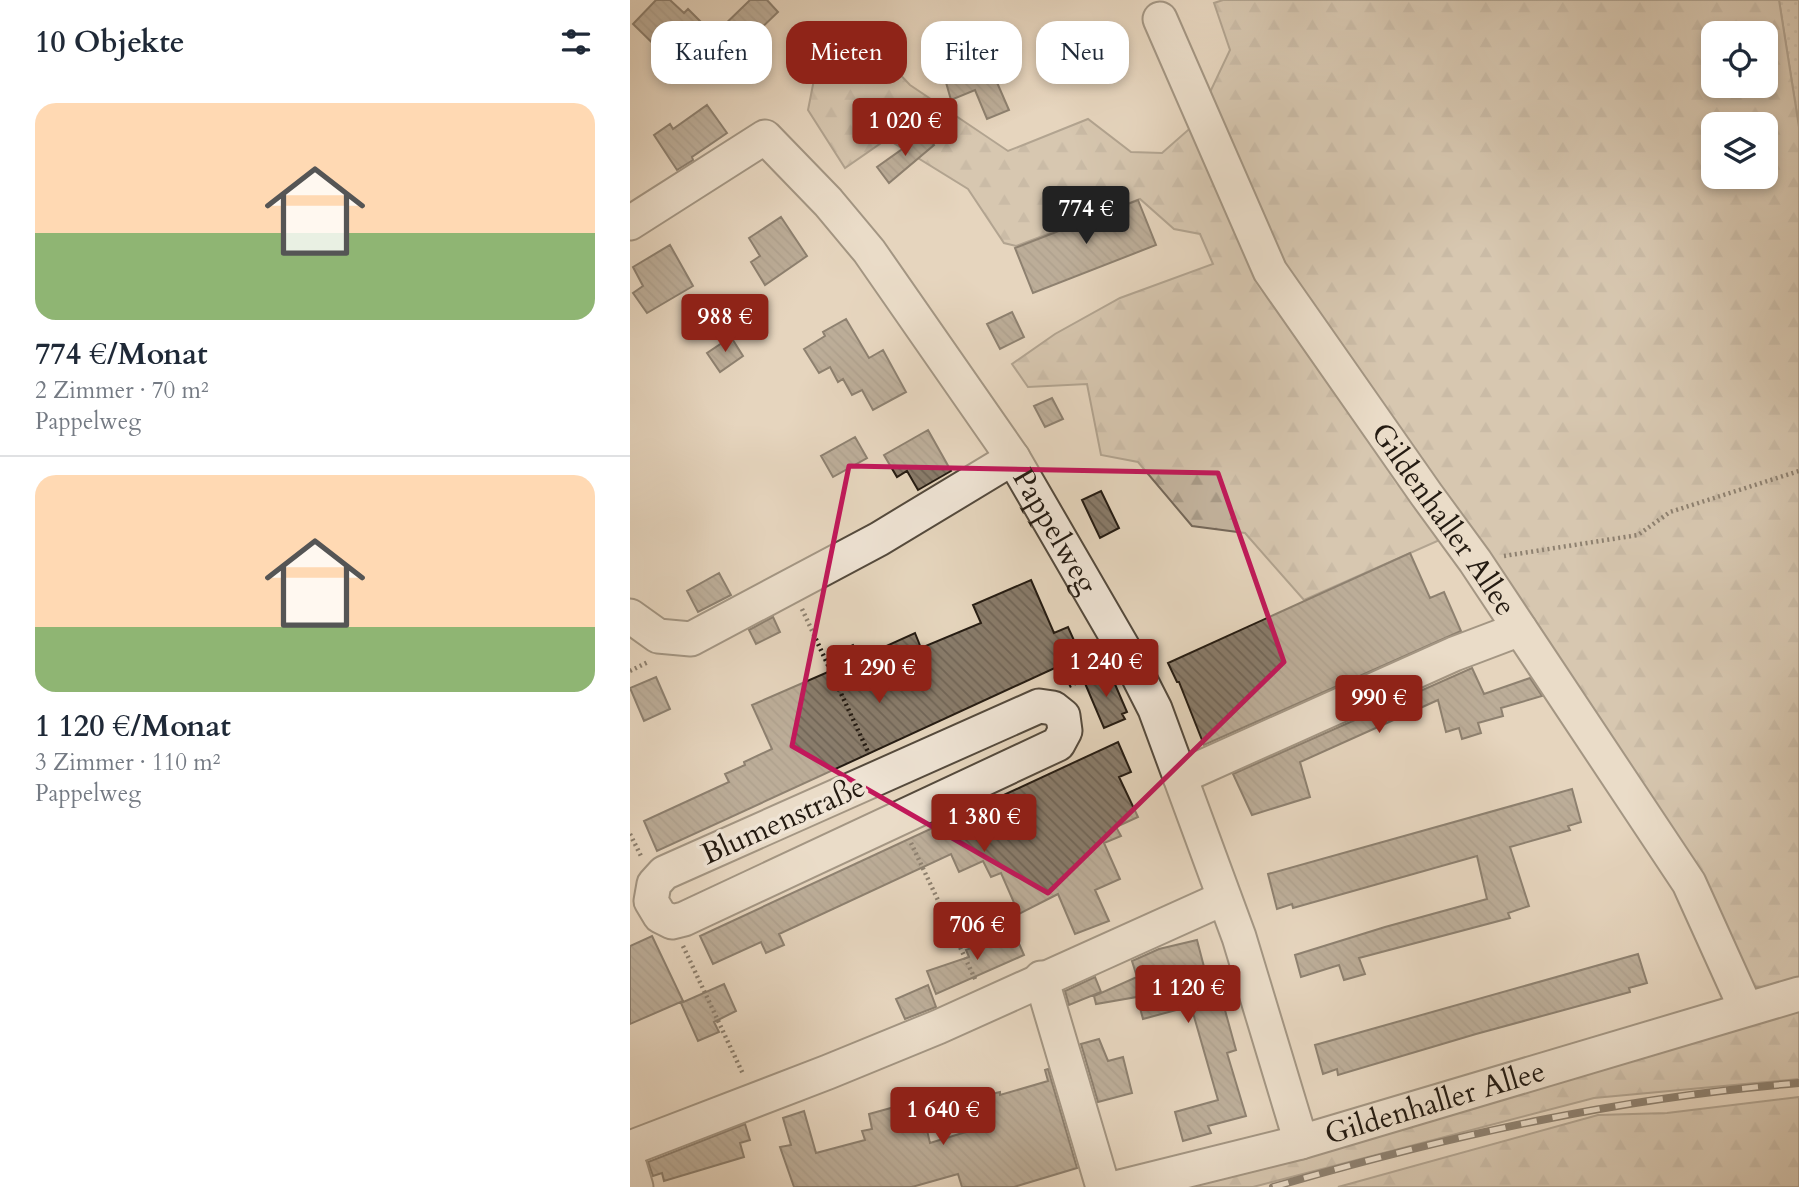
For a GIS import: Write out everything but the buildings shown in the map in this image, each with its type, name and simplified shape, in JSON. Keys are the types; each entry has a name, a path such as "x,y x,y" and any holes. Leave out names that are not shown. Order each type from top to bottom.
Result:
{"street":[{"name":"Gildenhaller Allee","path":"1160,19 1270,271 1475,561 1689,883 1746,1009"},
{"name":"Pappelweg","path":"630,223 765,137 828,202 869,251 1013,458 1129,658 1155,709 1243,950 1301,1142"},
{"path":"630,617 658,636 691,639 879,539 1013,458"},
{"path":"1180,777 1454,654 1520,629"},
{"name":"Blumenstraße","path":"1040,706 1053,708 1063,716 1065,731 1058,744 684,919 651,911 654,884 664,873 1040,706"},
{"path":"630,1148 828,1073 1224,898"},
{"path":"1041,978 1103,1187"},
{"name":"Gildenhaller Allee","path":"1120,1187 1301,1142 1794,996"},
{"path":"630,1167 636,1187"}],"path":[{"path":"1475,561 1638,535 1670,512 1799,471"},
{"path":"791,586 880,776"},
{"path":"1040,706 1054,694 1129,658"},
{"path":"900,818 987,1004"},
{"path":"651,911 755,1100"}],"highlighted area":[{"path":"849,466 1218,473 1284,662 1048,893 792,746"}],"green space":[{"path":"1223,0 1779,0 1799,127 1799,1079 1594,1098 1253,1187 1150,1187 1784,988 1747,986 1444,538 1304,600 1245,533 1192,526 1138,462 1101,455 1087,384 1028,387 1012,364 1055,334 1120,298 1213,264 1200,234 1174,229 1140,199 1016,246 1004,243 968,189 887,139 845,168 808,110 813,84 907,84 907,82 1008,151 1088,119 1131,152 1162,153 1195,124 1230,50 1214,3"},
{"path":"1779,0 1799,0 1799,127"},
{"path":"1799,1097 1799,1187 1338,1187 1598,1115 1667,1113"}],"railway":[{"path":"1273,1187 1403,1151 1533,1122 1665,1098 1799,1083"}]}
